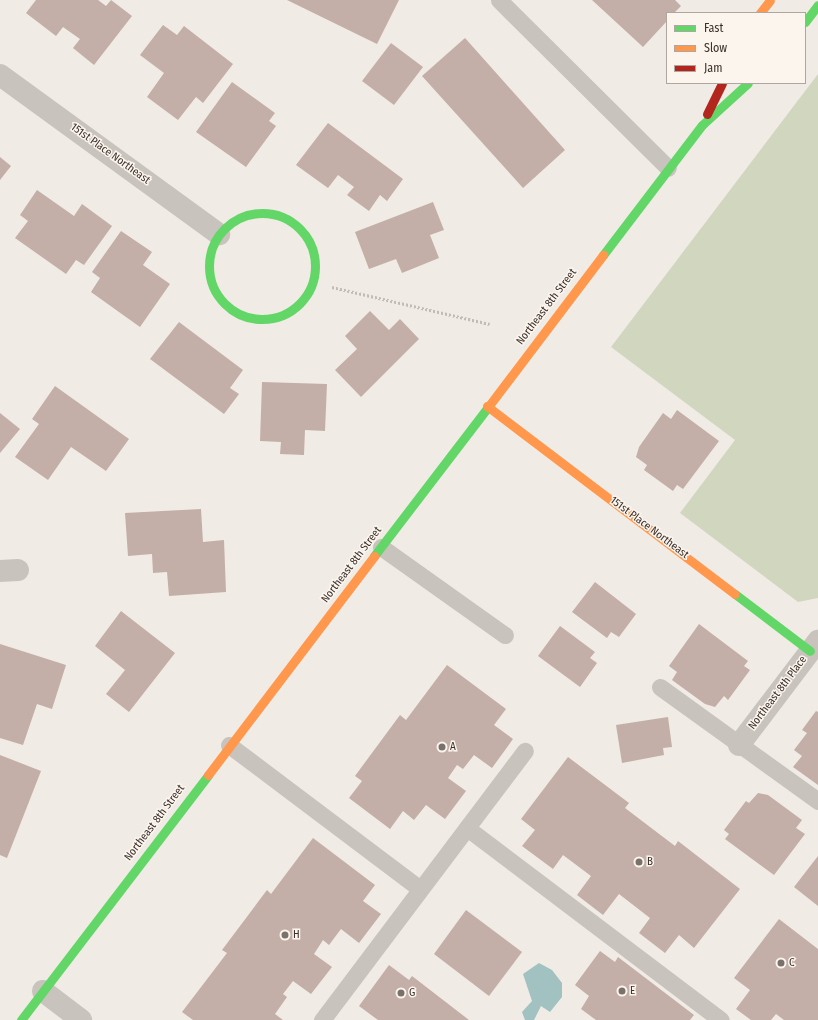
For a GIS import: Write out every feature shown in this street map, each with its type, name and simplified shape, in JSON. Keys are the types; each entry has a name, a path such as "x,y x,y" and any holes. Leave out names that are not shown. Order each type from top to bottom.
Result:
{"main road":[{"path":"761,12 770,0"},
{"path":"806,21 818,5"},
{"name":"Northeast 8th Street","path":"702,125 722,84"},
{"name":"Northeast 8th Street","path":"21,1020 668,168 702,125 747,84"},
{"path":"265,213 282,216 296,225 308,238 314,254 315,271 310,288 301,302 287,313 270,319 252,319 235,312 221,301 212,286 208,268 211,250 219,234 232,222 248,215 265,213"},
{"name":"151st Place Northeast","path":"487,406 814,646"}],"street":[{"name":"151st Place Northeast","path":"0,75 219,234"},
{"name":"Northeast 8th Place","path":"739,745 814,646"},
{"path":"43,991 81,1020"}],"lane":[{"path":"499,0 668,168"},
{"path":"381,547 505,635"},
{"path":"660,687 818,801"},
{"path":"229,746 420,889"},
{"path":"322,1020 525,751"},
{"path":"467,828 721,1020"}],"path":[{"path":"332,287 490,324"}],"green space":[{"path":"818,74 818,598 798,602 680,513 735,440 611,347"}],"water":[{"path":"539,963 552,970 562,983 562,997 550,1012 541,1006 534,1020 525,1020 522,1012 532,1001 523,974"}],"building":[{"path":"36,0 98,0 106,6 111,0 132,16 94,65 73,48 80,39 63,27 56,36 26,13"},
{"path":"287,0 399,0 377,44"},
{"path":"592,0 675,0 681,6 675,12 666,12 666,22 643,47"},
{"path":"163,25 177,35 184,26 233,64 203,103 196,97 178,120 147,97 164,73 140,55"},
{"path":"465,38 565,150 523,188 422,76"},
{"path":"391,43 423,67 394,105 362,81"},
{"path":"232,82 275,113 269,121 276,126 246,167 196,132"},
{"path":"328,123 403,179 387,201 380,195 369,211 347,195 354,187 338,175 328,188 296,165"},
{"path":"0,157 11,166 0,180"},
{"path":"37,190 74,216 82,204 112,226 84,265 76,260 66,274 15,238 28,221 20,215"},
{"path":"433,202 444,230 430,235 439,258 402,273 396,259 369,269 355,232"},
{"path":"121,231 152,252 143,265 170,284 140,327 91,292 100,278 92,272"},
{"path":"370,311 389,330 400,319 419,339 361,397 335,370 357,349 345,336"},
{"path":"179,322 243,370 230,388 239,394 224,414 150,359"},
{"path":"262,382 327,384 325,431 305,430 304,455 280,454 281,442 260,441"},
{"path":"55,386 129,439 106,471 71,447 48,480 15,457 39,424 32,419"},
{"path":"677,410 719,441 683,489 677,485 673,491 644,470 647,465 636,457 639,447 663,413 671,419"},
{"path":"0,413 20,429 0,453"},
{"path":"201,509 203,542 224,540 226,592 169,596 167,572 153,573 152,554 128,556 125,513"},
{"path":"595,582 636,614 619,637 611,632 607,638 572,612"},
{"path":"121,611 175,653 129,712 106,694 125,670 95,646"},
{"path":"699,624 748,661 744,666 750,670 728,700 724,696 715,707 705,704 672,680 677,672 669,666"},
{"path":"560,626 595,652 590,658 597,663 580,687 538,656"},
{"path":"0,644 66,665 52,709 37,704 23,745 0,738"},
{"name":"A","path":"447,665 506,709 494,725 513,739 492,768 474,755 463,769 457,765 448,778 466,791 445,819 426,805 414,820 403,811 390,829 349,798 362,781 355,776 400,715 406,720"},
{"path":"816,711 818,712 818,785 793,767 802,756 794,750 807,733 802,730"},
{"path":"668,717 672,747 663,748 664,755 622,763 616,725"},
{"path":"0,755 41,771 7,858 0,855"},
{"name":"B","path":"568,757 629,803 625,808 675,846 678,841 740,889 694,948 679,935 665,953 639,933 650,918 619,894 603,915 577,895 591,876 563,855 553,869 522,846 535,830 521,819"},
{"path":"758,793 768,795 802,820 796,828 805,834 774,875 725,839 729,834 724,830 746,801 749,803"},
{"name":"H","path":"313,838 375,885 363,901 381,914 359,943 341,929 329,945 323,940 314,954 332,967 311,994 293,981 283,994 287,997 275,1014 283,1020 193,1020 182,1012 227,953 222,950 267,890 271,894"},
{"path":"818,856 818,906 794,887"},
{"path":"466,910 522,952 489,996 434,954"},
{"name":"C","path":"779,919 818,949 818,1020 784,1020 776,1014 771,1020 751,1020 736,1009 750,990 734,978"},
{"name":"E","path":"600,951 615,962 618,957 694,1015 690,1020 596,1020 581,1009 589,996 575,985"},
{"name":"G","path":"389,965 409,980 412,976 469,1020 378,1020 359,1006"}],"traffic: fast":[{"path":"806,21 818,5"},
{"path":"603,255 702,125 747,84"},
{"path":"262,213 282,217 299,229 311,246 315,266 311,286 299,303 282,315 262,319 242,315 225,303 213,286 209,266 213,246 225,229 242,217 262,213"},
{"path":"374,556 488,407"},
{"path":"735,594 810,651"},
{"path":"21,1020 208,775"}],"traffic: slow":[{"path":"761,12 770,0"},
{"path":"488,407 603,255"},
{"path":"487,406 735,594"},
{"path":"208,775 374,556"}],"traffic: jam":[{"path":"707,114 722,84"}],"place":[{"name":"A","path":"442,747"},
{"name":"B","path":"639,862"},
{"name":"H","path":"285,935"},
{"name":"C","path":"781,963"},
{"name":"E","path":"622,991"},
{"name":"G","path":"401,993"}]}
